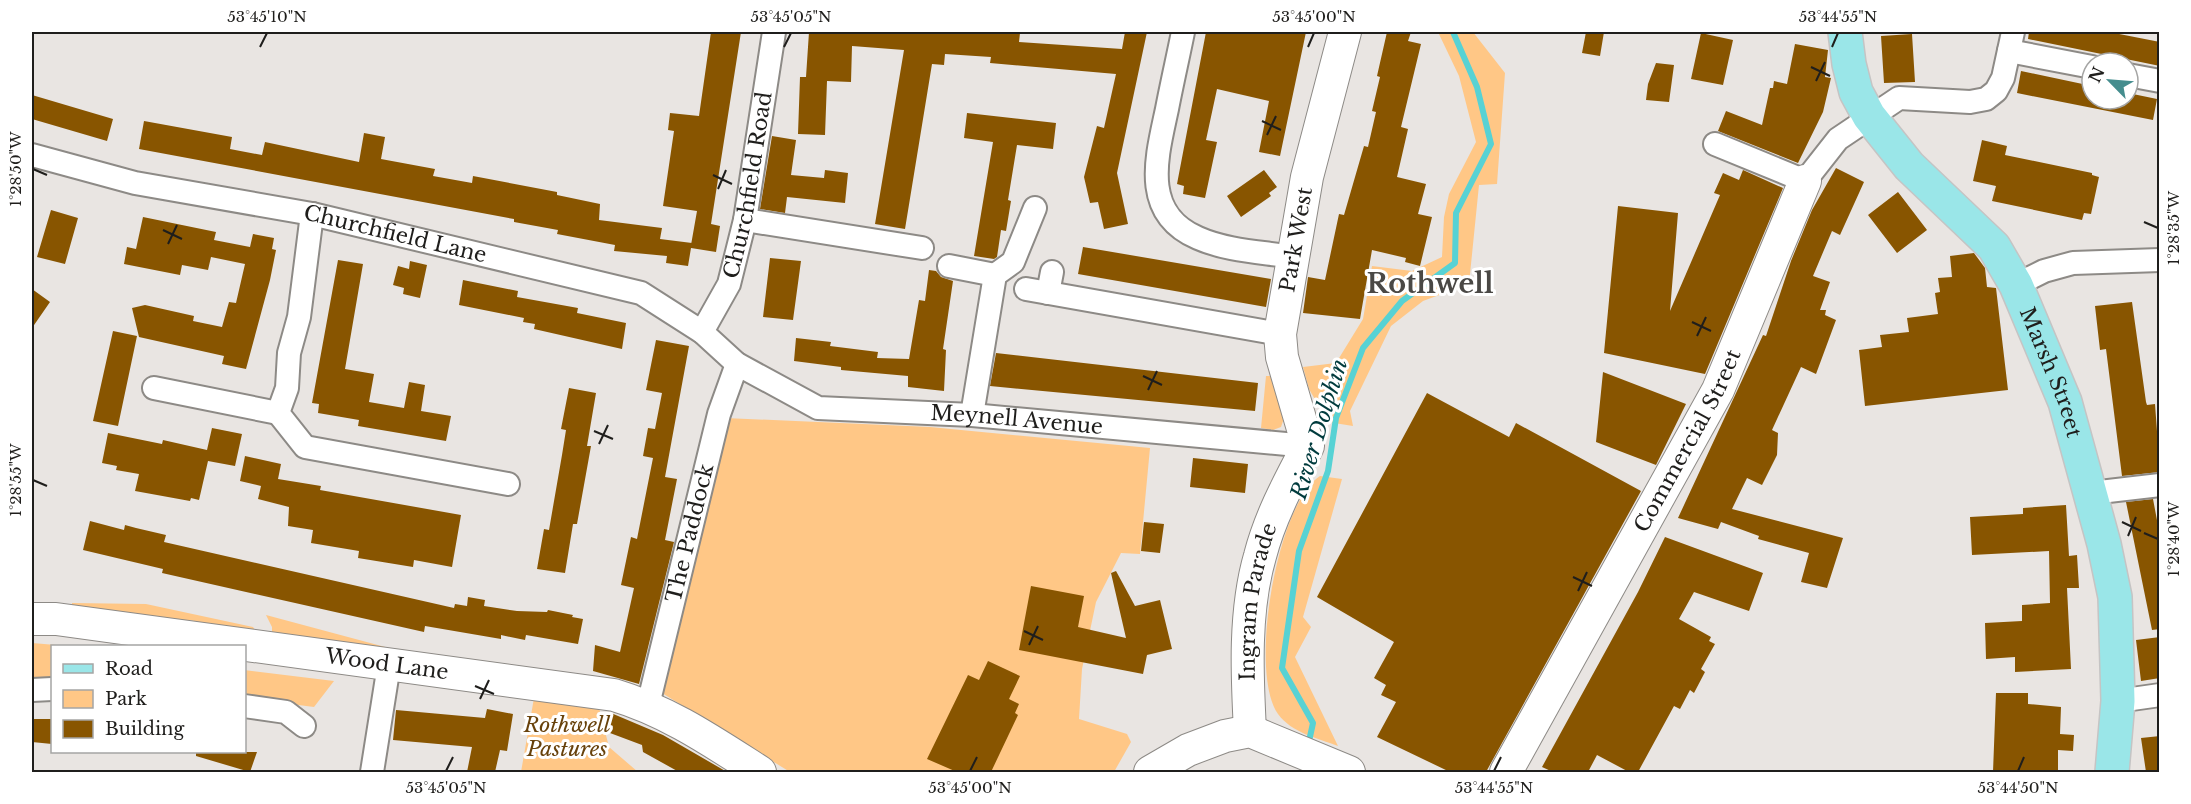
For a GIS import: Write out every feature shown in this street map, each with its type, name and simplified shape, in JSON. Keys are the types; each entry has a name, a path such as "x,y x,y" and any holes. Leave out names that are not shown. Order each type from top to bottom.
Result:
{"main road":[{"name":"Marsh Street","path":"1845,32 1849,64 1856,92 1869,116 1909,166 1994,247 2016,285 2065,402 2091,493 2115,597 2118,701 2112,772"}],"street":[{"name":"Churchfield Road","path":"702,332 729,284 745,220 774,32"},
{"path":"1183,32 1155,167 1161,201 1170,216 1197,238 1213,244 1293,257"},
{"name":"Park West","path":"1308,446 1282,357 1280,334 1307,177 1345,32"},
{"path":"2011,41 2080,63"},
{"name":"Commercial Street","path":"1506,772 1718,390 1805,181 1838,139 1899,98 1916,97 1970,102 1986,99 1996,92 2003,78 2011,41"},
{"path":"2140,77 2160,81"},
{"path":"1715,144 1805,181"},
{"name":"Churchfield Lane","path":"32,158 135,183 312,214 641,293 702,332 737,364"},
{"path":"972,415 995,275 1013,262 1035,208"},
{"path":"278,412 287,388 289,353 299,317 312,214"},
{"path":"745,220 922,248"},
{"path":"2016,285 2044,271 2073,263 2160,260"},
{"path":"949,266 995,275"},
{"path":"1042,285 1280,334"},
{"name":"Meynell Avenue","path":"737,364 818,408 972,415 1308,446"},
{"name":"The Paddock","path":"648,705 719,414 737,364"},
{"path":"154,388 278,412 305,447 359,459 508,483"},
{"name":"Ingram Parade","path":"1250,731 1249,640 1259,558 1279,505 1308,446"},
{"path":"2091,493 2160,485"},
{"name":"Wood Lane","path":"32,620 56,620 241,645"},
{"name":"Wood Lane","path":"246,646 586,689 648,705 760,772"},
{"path":"372,772 389,665"},
{"path":"32,690 51,689"},
{"path":"2118,701 2160,695"},
{"path":"246,706 286,712 304,726"},
{"path":"1150,772 1188,750 1225,736 1250,731 1338,768"}],"green space":[{"path":"1438,32 1473,32 1505,73 1497,184 1479,185 1469,284 1423,301 1391,326 1350,411 1353,426 1328,422 1309,389 1303,367 1336,363 1363,319 1372,266 1412,271 1442,257 1444,217 1449,194 1476,142 1459,76"},
{"path":"1266,376 1271,376 1285,415 1281,427 1273,430 1261,428"},
{"path":"725,418 930,427 1150,448 1140,554 1121,553 1096,602 1082,669 1079,719 1127,734 1131,742 1114,772 790,772 662,693"},
{"path":"1320,476 1342,479 1303,617 1311,627 1295,657 1338,746 1313,737 1284,721 1278,714 1269,693 1266,663 1267,627 1280,552 1291,519 1305,492"},
{"path":"72,603 146,604 253,627 255,630 252,634 190,620 165,621 72,609"},
{"path":"266,615 415,655 272,634 272,627"},
{"path":"32,643 56,645 51,645 51,680 32,680"},
{"path":"246,670 334,681 314,707 246,698"},
{"name":"Rothwell Pastures","path":"534,698 598,704 609,747 638,772 521,772"}],"building":[{"path":"711,32 741,32 711,224 720,226 716,252 691,248 688,266 666,263 667,256 614,251 615,245 557,234 558,230 514,222 514,219 139,149 144,121 232,137 230,149 262,155 265,142 359,162 364,133 385,137 381,159 435,169 433,176 472,183 473,176 557,192 557,195 600,204 599,220 662,228 660,239 691,243 697,211 663,206 674,131 668,130 670,113 699,116"},
{"path":"809,32 1006,32 1020,33 1019,42 1122,49 1125,32 1147,32 1117,173 1128,224 1104,229 1098,202 1090,203 1084,177 1097,126 1104,128 1116,74 990,63 991,57 945,54 944,65 932,64 905,229 875,224 904,50 852,46 851,82 827,81 825,135 798,134 800,77 806,77"},
{"path":"1206,32 1306,32 1280,156 1259,152 1269,101 1217,89 1206,140 1217,142 1205,198 1183,194 1184,186 1177,184"},
{"path":"1387,32 1411,32 1408,41 1421,44 1401,127 1408,129 1397,177 1426,184 1418,214 1432,217 1420,266 1405,262 1406,258 1372,250 1360,319 1303,313 1308,277 1325,280 1339,214 1344,215 1364,146 1368,147 1376,112 1372,111 1380,77 1377,76"},
{"path":"1586,32 1604,32 1600,56 1582,53"},
{"path":"2029,32 2109,32 2160,42 2160,66 2140,62 2140,51 2087,51 2028,39"},
{"path":"1701,33 1733,40 1723,85 1691,79"},
{"path":"1912,34 1915,82 1884,83 1881,36"},
{"path":"1795,44 1828,50 1825,77 1831,78 1823,112 1798,163 1718,131 1726,111 1762,125 1770,88 1773,88 1774,81 1787,84"},
{"path":"1656,63 1674,65 1669,102 1646,100 1648,84"},
{"path":"2021,71 2080,83 2080,106 2017,93"},
{"path":"32,95 113,119 107,141 32,119"},
{"path":"2140,95 2157,99 2153,120 2108,111 2140,111"},
{"path":"967,113 1056,123 1053,149 1017,145 1008,200 1011,201 1006,231 1001,230 997,257 994,259 974,256 993,142 964,138"},
{"path":"772,136 796,140 791,175 824,178 825,170 848,173 845,203 787,197 785,213 760,209"},
{"path":"1982,140 2007,146 2005,155 2092,173 2099,177 2091,214 2084,213 2082,220 1992,201 1996,186 1973,181"},
{"path":"1836,168 1864,182 1840,235 1832,231 1813,276 1830,282 1820,310 1826,310 1825,315 1836,320 1816,374 1801,367 1772,430 1778,433 1777,455 1762,485 1747,478 1732,509 1843,538 1827,588 1801,582 1809,553 1758,539 1759,536 1721,522 1718,529 1678,518 1763,335 1766,336 1791,261 1812,210"},
{"path":"1264,170 1277,187 1269,193 1271,196 1241,217 1227,196"},
{"path":"1743,170 1783,188 1705,374 1604,353 1618,206 1678,213 1670,311 1720,195 1714,193 1723,173 1739,180"},
{"path":"1898,192 1927,230 1897,253 1868,215"},
{"path":"51,210 78,218 65,264 37,257"},
{"path":"143,217 216,232 214,240 250,247 253,234 274,238 272,249 276,250 270,280 246,369 222,364 224,356 139,337 132,308 145,305 194,316 193,321 222,327 229,302 236,303 245,264 211,257 208,270 182,265 180,275 124,264 127,247 136,249"},
{"path":"1083,247 1271,279 1266,307 1078,274"},
{"path":"1974,253 1985,268 1987,287 1996,288 2008,390 1865,406 1859,350 1882,347 1880,335 1909,332 1907,318 1938,314 1935,293 1940,292 1938,278 1952,277 1950,256"},
{"path":"770,258 801,261 793,320 763,317"},
{"path":"338,260 363,264 345,369 374,374 369,402 404,408 409,382 425,385 421,411 451,416 446,441 358,426 359,420 318,413 319,404 312,403"},
{"path":"410,261 427,265 420,298 403,294 404,288 393,285 398,266 409,269"},
{"path":"929,270 936,271 941,277 953,281 943,349 946,350 944,391 908,387 908,376 841,370 841,367 794,361 796,338 831,342 830,346 878,352 877,358 909,359 919,300 925,301"},
{"path":"463,280 518,291 517,297 578,308 577,313 626,323 622,349 534,329 535,324 523,322 524,318 459,305"},
{"path":"32,289 50,302 32,328"},
{"path":"2132,302 2146,402 2147,405 2155,404 2160,472 2122,476 2106,349 2100,350 2095,306"},
{"path":"113,331 137,336 118,426 93,421"},
{"path":"656,340 689,346 665,477 677,479 665,540 674,542 639,684 593,671 595,645 620,652 634,588 621,585 631,537 637,539 653,458 643,456 648,428 655,429 662,393 646,390"},
{"path":"996,353 1258,383 1255,411 990,386"},
{"path":"1603,372 1686,404 1656,465 1596,442"},
{"path":"569,388 596,393 587,446 591,446 577,524 573,524 565,573 537,569 544,529 549,530 566,430 561,429"},
{"path":"1427,393 1509,437 1516,423 1641,491 1486,772 1450,772 1377,737 1396,702 1381,695 1386,685 1374,678 1394,642 1317,597"},
{"path":"212,428 242,434 235,466 208,461 199,500 191,498 190,501 135,491 139,474 116,470 117,466 102,463 108,433 162,444 163,440 207,450"},
{"path":"245,456 281,464 278,479 321,486 320,490 461,515 452,567 414,560 413,567 358,558 359,551 311,543 313,530 288,526 289,507 258,499 261,486 240,481"},
{"path":"1193,458 1248,464 1245,493 1190,487"},
{"path":"2153,499 2160,536 2160,629 2152,630 2126,502"},
{"path":"2066,505 2069,556 2077,555 2079,588 2067,588 2071,669 2015,672 2015,657 1986,659 1985,623 2022,621 2022,605 2050,603 2049,551 1972,555 1970,517 2023,514 2023,508"},
{"path":"90,521 124,530 125,525 166,535 164,542 454,608 455,604 467,606 468,597 485,600 484,606 517,611 547,612 548,610 573,615 572,617 583,619 578,644 526,635 525,640 501,635 501,639 425,626 424,632 162,573 163,569 83,550"},
{"path":"1144,522 1164,524 1160,553 1141,551"},
{"path":"1665,537 1763,573 1749,611 1694,592 1679,619 1711,637 1709,641 1715,644 1701,669 1705,672 1694,693 1690,690 1680,709 1674,706 1638,772 1629,772 1597,755 1588,772 1553,772 1542,767 1638,592"},
{"path":"1116,571 1135,606 1160,600 1172,649 1147,655 1143,674 1019,650 1031,586 1084,596 1078,627 1126,638 1111,573"},
{"path":"2160,637 2160,678 2141,681 2136,640"},
{"path":"988,661 1020,676 1009,699 1019,704 1015,713 1018,715 991,772 957,772 927,759 968,675 979,680"},
{"path":"1996,693 2028,693 2028,704 2061,707 2060,734 2074,735 2073,751 2058,750 2058,772 1993,772"},
{"path":"487,709 513,714 507,751 500,750 495,772 467,772 472,747 393,740 396,710 485,718"},
{"path":"611,713 663,735 727,772 679,772 643,752 642,745 610,733 613,726 607,723"},
{"path":"32,719 51,719 51,744 32,742"},
{"path":"2160,736 2160,772 2146,772 2141,738"},
{"path":"257,752 250,772 196,756 196,753"}],"waterway":[{"name":"River Dolphin","path":"1308,746 1313,723 1282,668 1299,551 1328,471 1336,418 1363,348 1402,301 1455,263 1456,213 1491,144 1477,87 1453,32"}],"district":[{"name":"Rothwell","path":"1430,283"}]}
